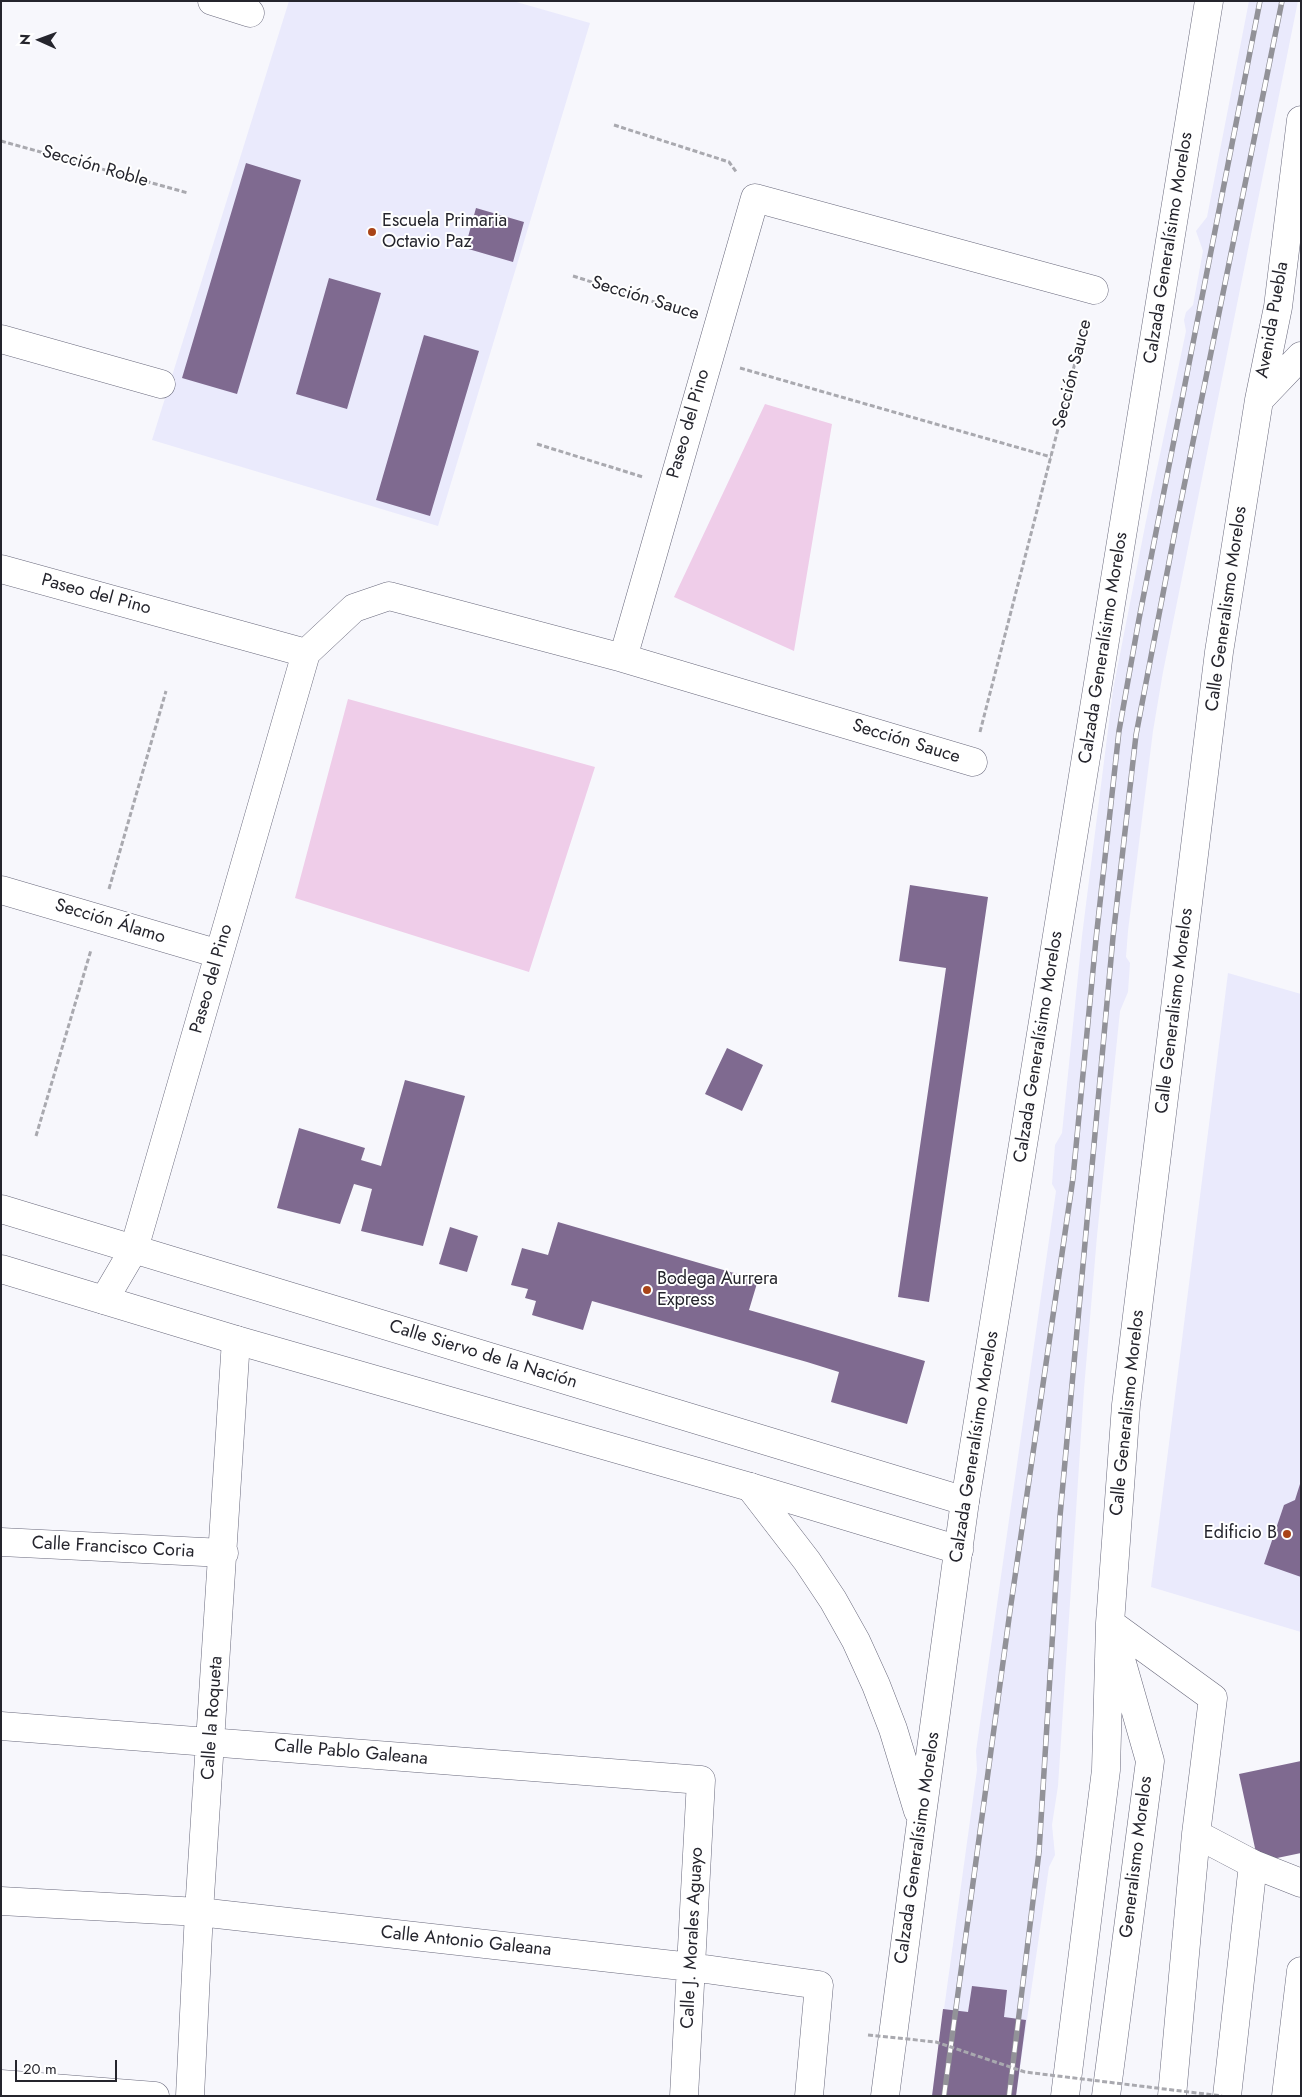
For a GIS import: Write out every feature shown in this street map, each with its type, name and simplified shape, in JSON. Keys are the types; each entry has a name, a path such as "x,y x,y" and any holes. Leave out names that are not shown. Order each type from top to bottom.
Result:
{"street":[{"path":"212,1 250,13"},
{"name":"Calzada Generalísimo Morelos","path":"886,2096 965,1501 1210,1"},
{"name":"Avenida Puebla","path":"1259,400 1278,307 1301,120"},
{"path":"755,198 1094,290"},
{"name":"Paseo del Pino","path":"623,658 755,198"},
{"path":"1278,307 1301,290"},
{"path":"1,339 161,384"},
{"path":"1259,400 1297,365"},
{"name":"Calle Generalismo Morelos","path":"1110,1623 1128,1396 1219,652 1259,400"},
{"name":"Paseo del Pino","path":"1,569 306,653 134,1249 104,1300"},
{"path":"306,653 354,608 389,596 623,658"},
{"name":"Sección Sauce","path":"623,658 972,762"},
{"name":"Sección Álamo","path":"1,890 219,954"},
{"name":"Calle Siervo de la Nación","path":"1,1209 965,1501"},
{"path":"1,1269 236,1340 750,1487 959,1550"},
{"name":"Calle la Roqueta","path":"190,2096 199,1912 224,1553 236,1340"},
{"path":"750,1487 807,1561 833,1600 856,1641 876,1685 893,1730 921,1822"},
{"name":"Calle Francisco Coria","path":"1,1542 224,1553"},
{"path":"1110,1623 1213,1698 1196,1834 1172,2096"},
{"path":"1065,2096 1106,1770 1110,1623"},
{"name":"Generalismo Morelos","path":"1106,2096 1150,1761 1110,1623"},
{"name":"Calle Pablo Galeana","path":"1,1726 701,1780"},
{"name":"Calle J. Morales Aguayo","path":"684,2096 701,1780"},
{"path":"1196,1834 1253,1864 1301,1883"},
{"path":"1227,2096 1253,1864"},
{"name":"Calle Antonio Galeana","path":"1,1901 199,1912 691,1967 819,1985 809,2096"},
{"path":"1286,2096 1301,1972"},
{"path":"1,2084 155,2096"}],"path":[{"path":"614,125 729,162 755,198"},
{"name":"Sección Roble","path":"1,141 188,193"},
{"name":"Sección Sauce","path":"572,276 718,322"},
{"name":"Sección Sauce","path":"972,762 1094,290"},
{"path":"708,359 1051,457"},
{"path":"537,444 672,486"},
{"path":"868,2035 936,2042 1026,2072 1222,2096"}],"shaded area":[{"name":"Escuela Primaria Octavio Paz","path":"289,1 513,1 590,23 438,526 152,440"},
{"path":"1249,1 1298,1 1163,672 1153,731 1128,931 1126,957 1130,963 1128,992 1120,1011 1097,1236 1084,1389 1058,1786 1052,1825 1055,1855 1049,1867 1016,2096 932,2096 977,1770 976,1751 1056,1191 1052,1184 1055,1145 1062,1133 1082,936 1113,690 1186,331 1184,320 1186,312 1193,305 1203,251 1196,231 1207,217"},
{"path":"765,404 832,424 794,651 674,597"},
{"path":"348,699 595,767 529,972 295,898"},
{"path":"1228,973 1301,994 1301,1632 1151,1587"}],"building":[{"path":"246,163 301,180 237,394 182,378"},
{"path":"476,208 524,222 513,262 465,248"},
{"path":"329,278 381,293 347,409 296,394"},
{"path":"424,335 479,351 430,516 376,500"},
{"path":"910,885 988,897 929,1302 898,1297 946,968 899,961"},
{"path":"727,1048 763,1065 742,1111 705,1094"},
{"path":"405,1080 465,1096 423,1246 361,1231 372,1189 354,1184 340,1224 277,1208 299,1128 365,1148 361,1160 381,1166"},
{"name":"Bodega Aurrera Express","path":"558,1222 758,1280 749,1310 925,1361 907,1424 831,1402 839,1372 807,1362 592,1301 583,1330 532,1315 536,1301 525,1298 528,1289 511,1285 522,1248 548,1255"},
{"path":"450,1227 478,1236 467,1272 439,1264"},
{"name":"Edificio B","path":"1300,1484 1301,1577 1264,1564 1284,1505 1295,1500"},
{"path":"1301,1761 1301,1853 1258,1862 1239,1774"},
{"path":"972,1986 1007,1990 1004,2017 1026,2020 1016,2096 932,2096 943,2009 968,2012"}],"railway":[{"path":"944,2096 1010,1611 1073,1178 1096,939 1119,731 1139,619 1260,1"},
{"path":"1009,2096 1039,1852 1060,1516 1113,937 1136,735 1175,531 1282,1"}],"place":[{"name":"Escuela Primaria Octavio Paz","path":"372,232"},
{"name":"Bodega Aurrera Express","path":"647,1290"},
{"name":"Edificio B","path":"1287,1534"}]}
